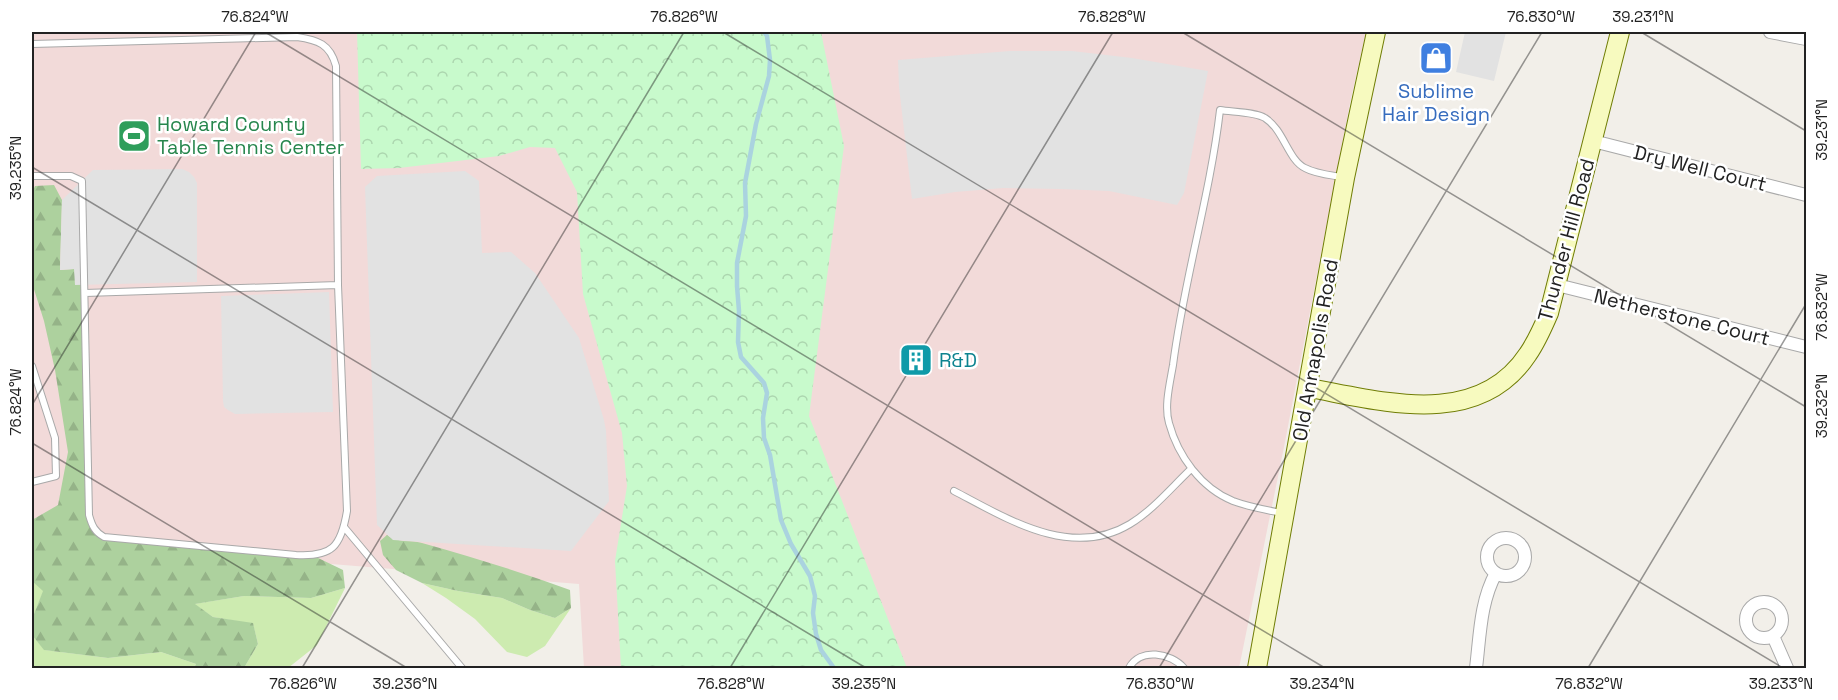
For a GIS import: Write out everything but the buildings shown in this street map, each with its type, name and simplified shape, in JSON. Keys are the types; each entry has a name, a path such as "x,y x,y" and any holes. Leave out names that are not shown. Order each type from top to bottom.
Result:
{"main road":[{"name":"Old Annapolis Road","path":"1257,669 1345,178 1376,32"},
{"name":"Thunder Hill Road","path":"1309,388 1399,404 1447,404 1487,392 1504,380 1528,356 1549,313 1557,285 1620,32"}],"street":[{"path":"1770,32 1806,39"},
{"name":"Dry Well Court","path":"1593,141 1806,195"},
{"name":"Netherstone Court","path":"1557,285 1806,347"},
{"path":"1476,669 1484,603 1489,585 1496,573"},
{"path":"1773,636 1787,669"}],"lane":[{"path":"32,44 297,38 313,40 324,45 333,57 336,66 338,285 347,511 344,527 336,544 328,552 314,556 104,537 97,533 88,515 82,181 71,176 32,176"},
{"path":"1285,514 1233,501 1219,493 1191,469 1179,451 1168,421 1177,331 1216,145 1220,110 1262,116 1274,124 1303,168 1345,178"},
{"path":"85,293 338,285"},
{"path":"32,366 55,438 57,476 32,482"},
{"path":"954,491 1011,520 1041,532 1066,537 1090,538 1108,534 1128,525 1151,509 1191,469"},
{"path":"344,527 462,669"},
{"path":"1130,669 1137,658 1147,655 1171,658 1179,662 1184,669"}],"shaded area":[{"path":"32,32 1366,32 1239,668 584,668 579,584 32,540"},
{"path":"1465,32 1506,32 1494,81 1456,72"},
{"path":"1010,51 1072,51 1132,58 1208,71 1184,193 1177,205 1109,191 1061,189 1003,188 912,199 898,60"},
{"path":"182,169 189,172 197,183 197,282 75,285 74,269 60,270 62,200 93,170"},
{"path":"465,171 479,181 482,253 511,252 535,273 579,338 604,420 609,501 571,551 393,540 377,525 365,187 377,176"},
{"path":"329,292 333,412 235,414 224,407 221,296"}],"green space":[{"path":"357,32 821,32 844,146 809,416 907,668 621,668 615,561 627,486 622,433 583,294 577,192 555,148 530,147 499,156 399,168 361,169"},
{"path":"54,185 62,200 60,270 74,269 85,284 91,525 104,537 314,556 343,570 345,588 311,598 244,596 195,604 213,617 253,623 258,644 244,668 194,668 196,664 161,652 108,658 44,650 32,635 32,619 43,591 32,581 32,520 58,505 68,452 55,370 44,321 32,283 32,193 35,186"},
{"path":"387,535 395,539 422,543 478,559 570,590 571,608 555,618 502,598 422,583 396,570 383,555 380,541"},
{"path":"32,581 44,590 32,619"},
{"path":"422,583 502,598 555,618 571,608 545,646 527,657 507,652 475,619"},
{"path":"345,588 317,645 288,668 244,668 258,644 253,624 213,617 194,604 244,596 311,598"},
{"path":"32,635 45,650 108,658 161,652 196,664 194,668 32,668"}],"waterway":[{"path":"764,32 767,36 770,60 769,76 756,124 745,183 746,216 737,263 738,342 741,357 764,383 767,393 763,418 764,438 770,455 781,520 791,544 810,576 815,596 813,613 816,634 821,650 834,668"}],"place":[{"name":"Sublime Hair Design","path":"1436,58"},
{"name":"Howard County Table Tennis Center","path":"134,136"},
{"name":"R&D","path":"916,360"}]}
